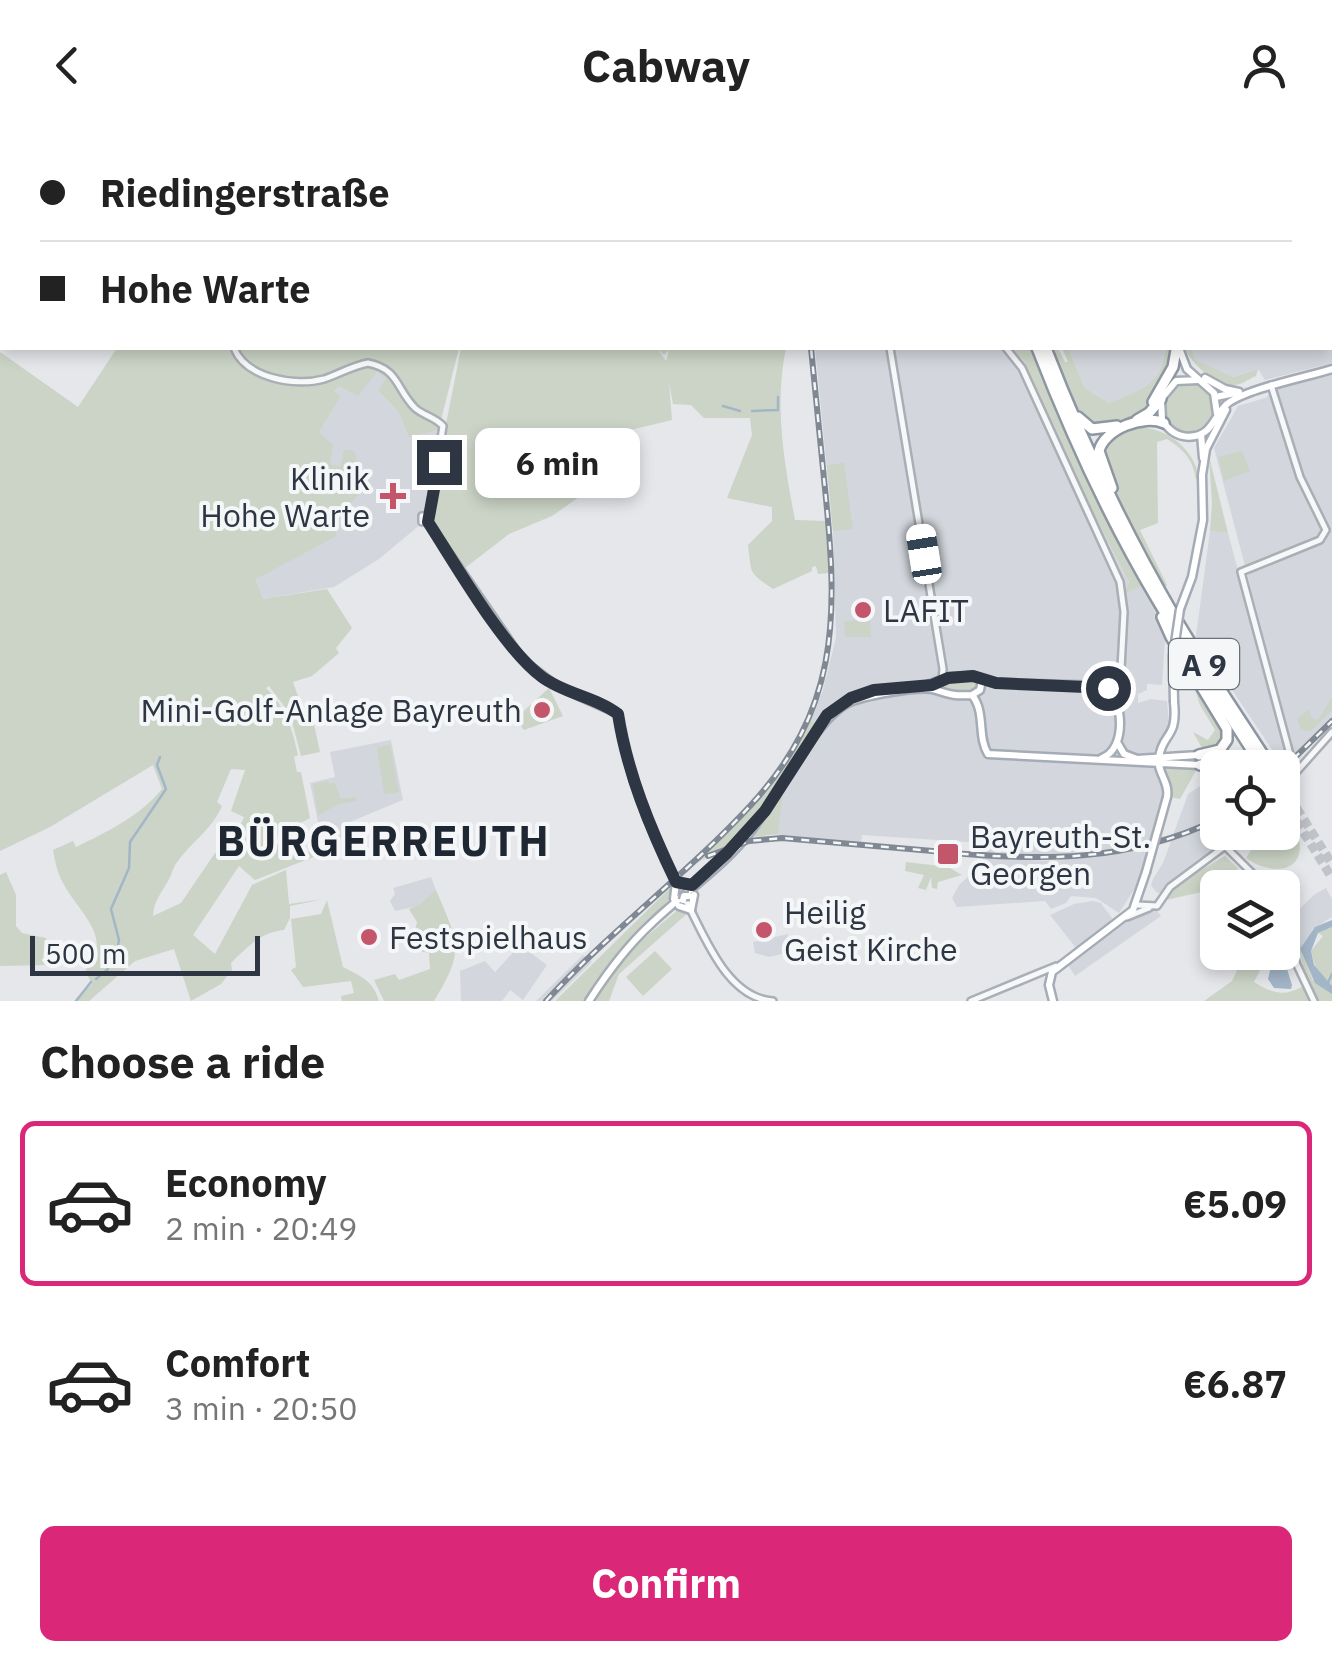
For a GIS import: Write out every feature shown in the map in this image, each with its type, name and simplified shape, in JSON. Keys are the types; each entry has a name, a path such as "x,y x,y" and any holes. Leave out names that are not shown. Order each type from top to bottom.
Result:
{"highway":[{"name":"A 9","path":"1038,350 1088,466 1154,595 1250,750"},
{"name":"A 9","path":"1047,350 1126,528 1175,617 1260,750"},
{"path":"1145,416 1178,350"},
{"path":"1069,406 1092,429 1110,428 1145,416 1161,399"},
{"path":"1126,528 1100,456 1100,446 1114,431 1152,420 1164,423"},
{"path":"1154,595 1171,637 1226,726 1227,740 1220,750 1199,760"}],"main road":[{"path":"1178,350 1183,370 1180,380"},
{"path":"1178,350 1185,365 1216,397 1217,416"},
{"path":"1179,350 1193,371 1220,387 1240,392"},
{"path":"1198,380 1180,380 1168,387 1161,399 1164,423 1178,435 1200,434 1232,400 1332,368"},
{"path":"1216,397 1271,386"},
{"path":"1053,1001 1050,977 1136,905 1146,872 1167,797 1168,786 1158,759 1175,727 1173,656 1180,609 1192,576 1203,520 1202,475 1208,443 1232,400"},
{"path":"1200,434 1205,464"},
{"path":"684,896 722,864 765,811 816,735 850,702 953,677 1100,685 1114,692 1120,706 1117,740 1112,754 1102,758"},
{"path":"784,782 813,733 834,708 860,694 931,690 948,696 972,695 980,690 980,679"},
{"path":"938,682 940,692"},
{"path":"972,695 980,707 986,753 1199,760"},
{"path":"1117,740 1121,751 1131,758 1158,759"},
{"path":"588,1001 623,953 765,811"},
{"path":"675,878 692,910"},
{"path":"675,878 692,910"}],"street":[{"path":"235,350 250,367 277,378 309,382 368,363 392,372 418,411 443,426 428,519 509,642 532,669 560,688 618,714 630,770 675,878"},
{"path":"890,350 943,669 938,682"},
{"path":"1009,350 1022,368 1120,582 1124,610 1120,706"},
{"path":"1271,386 1296,465 1326,533 1320,540 1241,573 1289,750"},
{"path":"1100,685 1115,681 1120,664"},
{"path":"943,669 953,677"},
{"path":"938,682 943,669"},
{"path":"1300,767 1332,732"},
{"path":"1122,920 1158,905 1173,884 1222,850"},
{"path":"1229,850 1249,870"},
{"path":"1142,897 1150,908"},
{"path":"1136,905 1150,908"},
{"path":"692,910 725,971 752,995 768,1001"},
{"path":"971,1001 1061,964"},
{"path":"1300,970 1314,1001"},
{"path":"1036,976 1050,977"},
{"path":"1027,980 1050,977"}],"shaded area":[{"path":"815,350 1014,350 1024,361 1085,497 1129,582 1126,594 1141,585 1168,637 1162,685 1147,684 1147,690 1138,694 1138,703 1151,699 1167,701 1169,722 1166,737 1154,750 1156,771 1166,793 1149,846 1078,857 1020,858 982,855 982,843 862,835 861,843 742,831 794,753 822,693 836,638 833,532"},
{"path":"1069,350 1166,350 1164,364 1152,386 1109,403 1085,388"},
{"path":"1192,350 1332,350 1332,363 1265,380 1258,369 1234,377 1194,360"},
{"path":"1332,371 1332,718 1300,751 1293,750 1214,448 1238,406 1265,398 1279,388"},
{"name":"Klinik Hohe Warte","path":"377,372 387,378 378,391 398,411 409,436 442,429 421,524 379,559 334,587 263,599 256,578 337,536 333,522 359,479 341,466 330,464 318,433 340,397 335,393 339,386"},
{"path":"1210,531 1228,533 1286,750 1272,750 1196,636"},
{"path":"391,740 403,800 345,824 350,837 323,846 310,783 335,777 330,752"},
{"path":"1200,786 1200,850 1215,850 1162,894 1151,885 1188,794"},
{"path":"1147,849 1139,882 1119,913 1096,898 1071,896 1066,903 1051,909 1045,901 957,907 952,898 959,885 980,866 982,858 1052,861"},
{"path":"431,877 436,890 419,906 395,911 390,901 395,894 393,888"},
{"path":"1326,888 1332,899 1332,917 1313,929 1303,946 1300,908"},
{"path":"1101,903 1114,921 1076,948 1050,915 1074,904"},
{"path":"1147,911 1157,911 1161,916 1075,976 1068,965"},
{"path":"788,934 786,953 769,957 755,953 753,942"},
{"path":"520,945 547,965 523,1000 510,990 502,1001 461,1001 460,971 485,961 495,972"},
{"path":"583,955 592,962 552,1001 536,1001"}],"green space":[{"path":"116,350 229,350 253,370 304,383 369,364 391,374 422,418 437,422 442,429 409,437 398,411 378,391 386,378 377,372 358,396 339,386 335,392 341,396 319,432 333,445 330,464 341,466 344,450 355,451 359,478 371,481 333,522 337,536 256,579 263,599 327,589 352,628 336,648 339,653 312,676 293,682 308,724 314,724 320,752 301,756 290,714 269,686 266,688 291,727 298,755 294,757 297,772 301,772 310,818 279,834 274,845 288,840 316,856 255,880 239,866 193,935 215,954 252,885 286,870 289,904 324,899 290,906 284,930 255,941 231,963 232,970 221,984 191,1001 174,949 135,961 89,1001 74,1001 92,984 85,971 94,959 96,936 62,881 53,850 73,841 76,847 144,807 162,789 153,765 50,827 0,851 0,352 78,407","holes":["231,769 245,770 231,811 244,817 227,856 215,853 181,903 153,916 156,901 176,864 222,806 217,802"]},
{"path":"237,350 458,350 441,420 412,404 394,375 381,364 359,362 327,376 302,380 263,372"},
{"path":"461,350 658,350 666,361 669,350 786,350 781,413 795,520 826,521 830,573 818,574 816,566 812,567 812,571 773,589 755,575 748,545 772,521 772,507 727,498 752,435 750,418 704,418 691,405 673,404 669,382 672,420 622,432 626,464 552,516 509,534 465,568 428,516"},
{"path":"1014,350 1034,350 1123,547 1169,637 1141,586 1125,594 1129,582 1085,497 1024,361"},
{"path":"1051,350 1059,350 1068,362 1063,350 1069,350 1085,388 1109,403 1148,385 1160,371 1166,350 1171,350 1164,382 1144,412 1128,421 1098,427 1080,418"},
{"path":"1186,350 1192,350 1195,360 1234,377 1258,369 1256,376 1232,385 1215,380 1193,361"},
{"path":"1189,382 1208,389 1215,408 1208,427 1189,434 1170,427 1163,408 1170,389"},
{"path":"1137,427 1159,431 1177,442 1191,457 1199,477 1196,480 1190,461 1178,447 1167,439 1157,442 1158,523 1140,530 1167,585 1164,588 1124,512 1102,451 1113,434"},
{"path":"1242,451 1250,471 1224,481 1218,457"},
{"path":"1209,456 1228,533 1210,531"},
{"path":"844,463 853,529 833,531 827,465"},
{"path":"870,620 871,637 845,637 844,621"},
{"path":"1191,677 1220,720 1222,738 1218,747 1203,750 1193,732 1208,740 1215,730 1200,705"},
{"path":"972,679 980,686 974,692 945,692 942,688 947,680"},
{"name":"Mini-Golf-Anlage Bayreuth","path":"549,688 563,716 524,730 515,719"},
{"path":"1332,697 1332,710 1311,731 1301,730 1297,719 1308,709 1312,718 1318,720"},
{"path":"810,721 816,723 753,820 731,843 685,870 754,800"},
{"path":"390,744 399,792 384,794 377,748"},
{"path":"1161,767 1198,767 1180,799 1170,797 1171,788"},
{"path":"335,783 341,799 356,797 357,801 338,804 318,816 313,784"},
{"path":"783,792 778,834 754,837"},
{"path":"1251,850 1300,850 1298,858 1286,868 1260,866 1246,858"},
{"path":"1225,856 1238,868 1237,870 1201,870"},
{"path":"906,862 948,867 962,875 938,882 937,889 932,888 931,877 926,890 918,888 924,875 905,871"},
{"path":"1200,871 1200,892 1166,900 1179,883"},
{"path":"6,872 16,895 16,926 22,933 46,938 47,965 0,966 0,875"},
{"path":"672,886 671,898 633,935 584,1001 555,1001"},
{"path":"436,890 454,935 451,970 434,1001 384,1001 374,980 395,974 399,980 430,969 429,953 420,951 417,922 409,909"},
{"path":"327,900 343,967 370,984 379,1001 342,1001 341,996 354,993 351,981 303,987 291,970 296,967 291,919 321,914"},
{"path":"680,908 689,912 619,974 609,1001 592,1001 627,953"},
{"path":"1332,927 1332,986 1316,970 1311,951 1323,936 1318,933"},
{"path":"1300,950 1313,980 1332,994 1332,1001 1317,1001 1308,988"},
{"path":"655,951 672,969 643,996 626,977"},
{"path":"1237,970 1260,970 1254,982 1278,992 1302,987 1312,1001 1204,1001 1232,981"}],"water":[{"path":"1332,920 1332,927 1318,933 1311,951 1314,965 1332,986 1332,994 1315,983 1300,949 1315,927"},
{"path":"1270,970 1287,970 1291,989 1274,988 1268,979"}],"waterway":[{"path":"752,411 778,410 778,397"},
{"path":"723,406 740,411"},
{"path":"116,957 119,940 111,909 129,868 130,842 166,789 157,765 160,757"},
{"path":"96,979 108,969"},
{"path":"1326,987 1332,974"},
{"path":"76,1001 91,982"}],"tunnel":[{"path":"1300,813 1332,864"},
{"path":"1300,827 1332,878"}],"railway":[{"path":"546,1001 750,806 801,735 816,699 826,662 832,585 811,350"},
{"path":"1300,752 1332,721"},
{"path":"708,856 749,841 782,838 1013,857 1083,855 1151,844 1200,826"}],"place":[{"name":"Klinik Hohe Warte","path":"393,496"},
{"name":"LAFIT","path":"863,610"},
{"name":"Mini-Golf-Anlage Bayreuth","path":"542,710"},
{"name":"Bayreuth-St. Georgen","path":"948,854"},
{"name":"Heilig Geist Kirche","path":"764,930"},
{"name":"Festspielhaus","path":"369,937"}],"district":[{"name":"BÜRGERREUTH","path":"384,840"}],"route":[{"path":"439,462 428,522 523,660 544,679 618,714 620,735 647,818 676,882 683,886 692,885 712,868 765,811 813,733 842,702 874,690 932,685 948,678 973,676 996,683 1108,688"}]}
